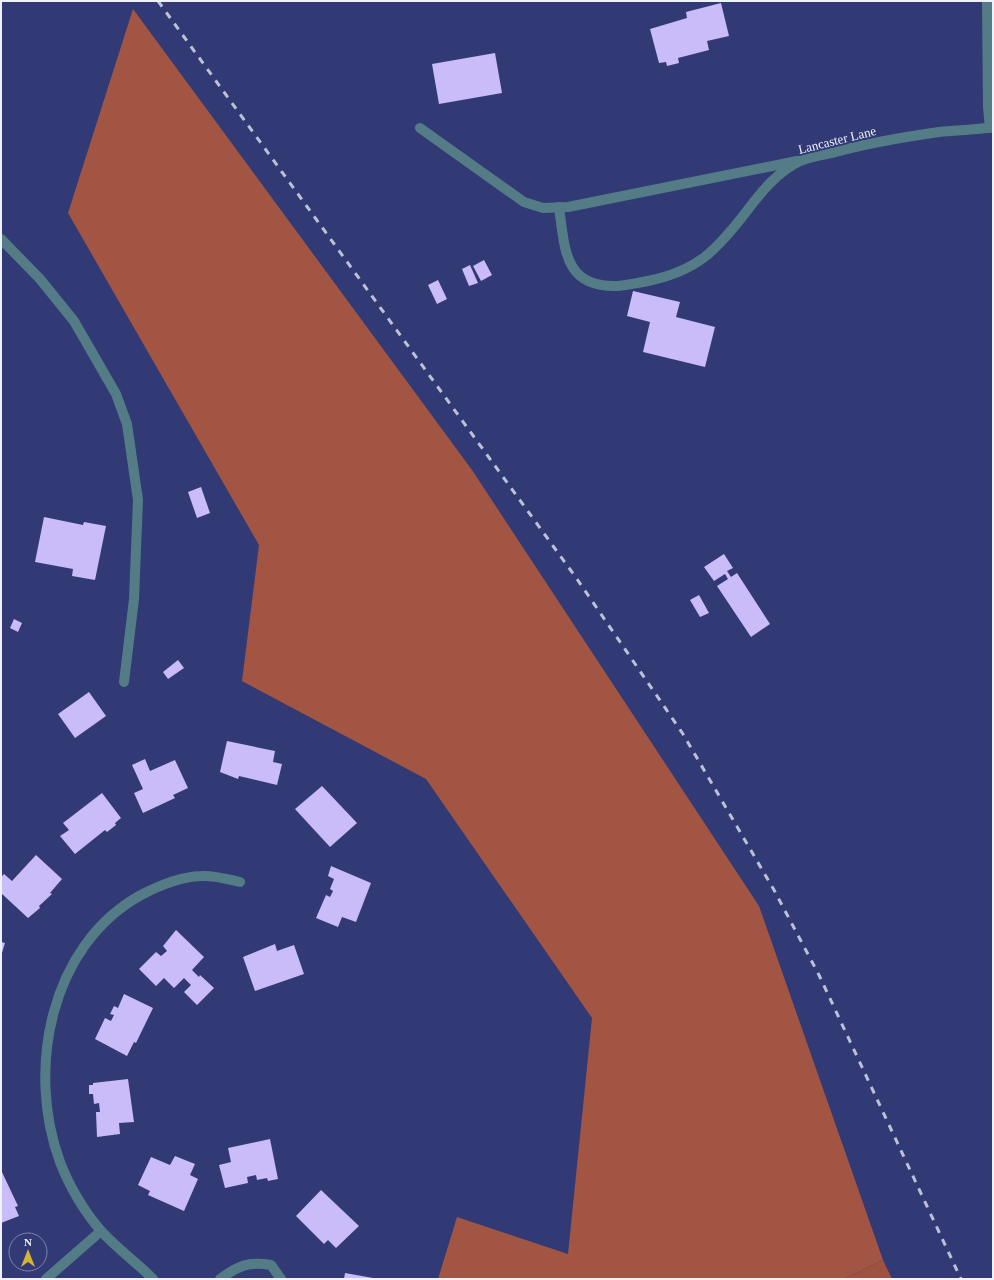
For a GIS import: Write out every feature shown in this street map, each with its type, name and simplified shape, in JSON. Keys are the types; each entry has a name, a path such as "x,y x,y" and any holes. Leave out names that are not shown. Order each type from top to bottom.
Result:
{"street":[{"path":"987,1 988,107 991,127"},
{"name":"Lancaster Lane","path":"559,207 568,259 577,274 589,283 606,286 624,286 660,279 682,272 704,258 725,239 776,177 801,161 846,149 938,132 991,127"},
{"path":"420,128 524,202 543,208 559,207 801,161"},
{"path":"1,239 40,279 74,321 116,394 127,424 138,500 134,599 124,682"},
{"path":"153,1279 102,1231 68,1181 55,1148 47,1109 47,1052 53,1018 62,988 81,950 112,915 131,901 174,880 202,876 240,882"},
{"path":"46,1279 102,1231"},
{"path":"220,1279 235,1268 249,1263 271,1265 281,1279"}],"shaded area":[{"path":"133,9 472,470 759,906 883,1260 844,1279 438,1279 457,1217 568,1254 592,1018 426,779 242,681 259,545 68,213"},
{"path":"883,1260 892,1279 844,1279"}],"building":[{"path":"721,3 729,36 707,41 709,50 678,58 679,63 667,66 666,62 659,63 650,29 687,18 686,12"},
{"path":"495,53 502,93 439,104 432,64"},
{"path":"484,260 492,275 481,281 473,266"},
{"path":"470,265 478,283 469,286 462,269"},
{"path":"438,280 447,299 437,304 428,285"},
{"path":"633,291 680,302 676,317 715,327 705,367 643,352 650,322 627,316"},
{"path":"201,487 210,513 197,518 188,492"},
{"path":"44,517 83,525 84,522 106,526 95,580 72,576 73,569 35,562"},
{"path":"724,554 733,568 727,571 731,577 737,573 770,624 751,637 717,586 728,579 725,574 714,581 704,567"},
{"path":"699,595 709,613 700,617 690,600"},
{"path":"14,619 22,623 18,632 10,628"},
{"path":"178,660 184,668 168,679 163,672"},
{"path":"89,692 106,716 75,738 58,714"},
{"path":"227,741 275,751 273,762 282,764 277,785 239,776 238,779 220,772"},
{"path":"145,759 150,771 175,760 188,788 173,795 175,798 143,813 134,793 143,789 132,765"},
{"path":"322,786 357,823 330,847 295,809"},
{"path":"102,793 121,818 115,823 116,825 107,832 105,830 75,854 60,836 69,830 63,823"},
{"path":"36,855 62,879 50,893 52,894 39,906 40,908 28,918 1,893 1,877 4,874 12,881"},
{"path":"331,866 371,883 356,922 342,917 338,927 316,918 326,895 330,897 333,891 330,889 334,879 328,876"},
{"path":"176,930 204,957 192,970 214,988 197,1005 184,992 191,985 184,978 174,988 164,978 156,986 139,969 156,952 161,956 167,951 163,946"},
{"path":"1,942 5,943 1,956"},
{"path":"275,944 277,951 294,945 304,974 255,991 243,957"},
{"path":"124,994 153,1008 136,1043 134,1042 127,1056 95,1039 105,1018 111,1021 114,1015 110,1014 114,1006 118,1008"},
{"path":"128,1079 134,1122 119,1123 120,1134 97,1137 96,1112 100,1112 99,1103 94,1104 93,1094 89,1094 89,1085 93,1085 93,1083"},
{"path":"270,1139 278,1179 268,1181 267,1178 257,1180 256,1175 247,1177 248,1183 225,1188 219,1165 231,1162 228,1148"},
{"path":"175,1156 195,1164 190,1175 198,1179 184,1211 148,1195 150,1191 138,1185 151,1157 170,1165"},
{"path":"1,1170 18,1206 15,1207 19,1216 1,1223"},
{"path":"321,1190 359,1226 336,1248 328,1240 324,1244 296,1216"},
{"path":"345,1273 373,1278 373,1279 344,1279"}],"railway":[{"path":"158,1 577,579 683,734 774,890 819,975 961,1279"}]}
